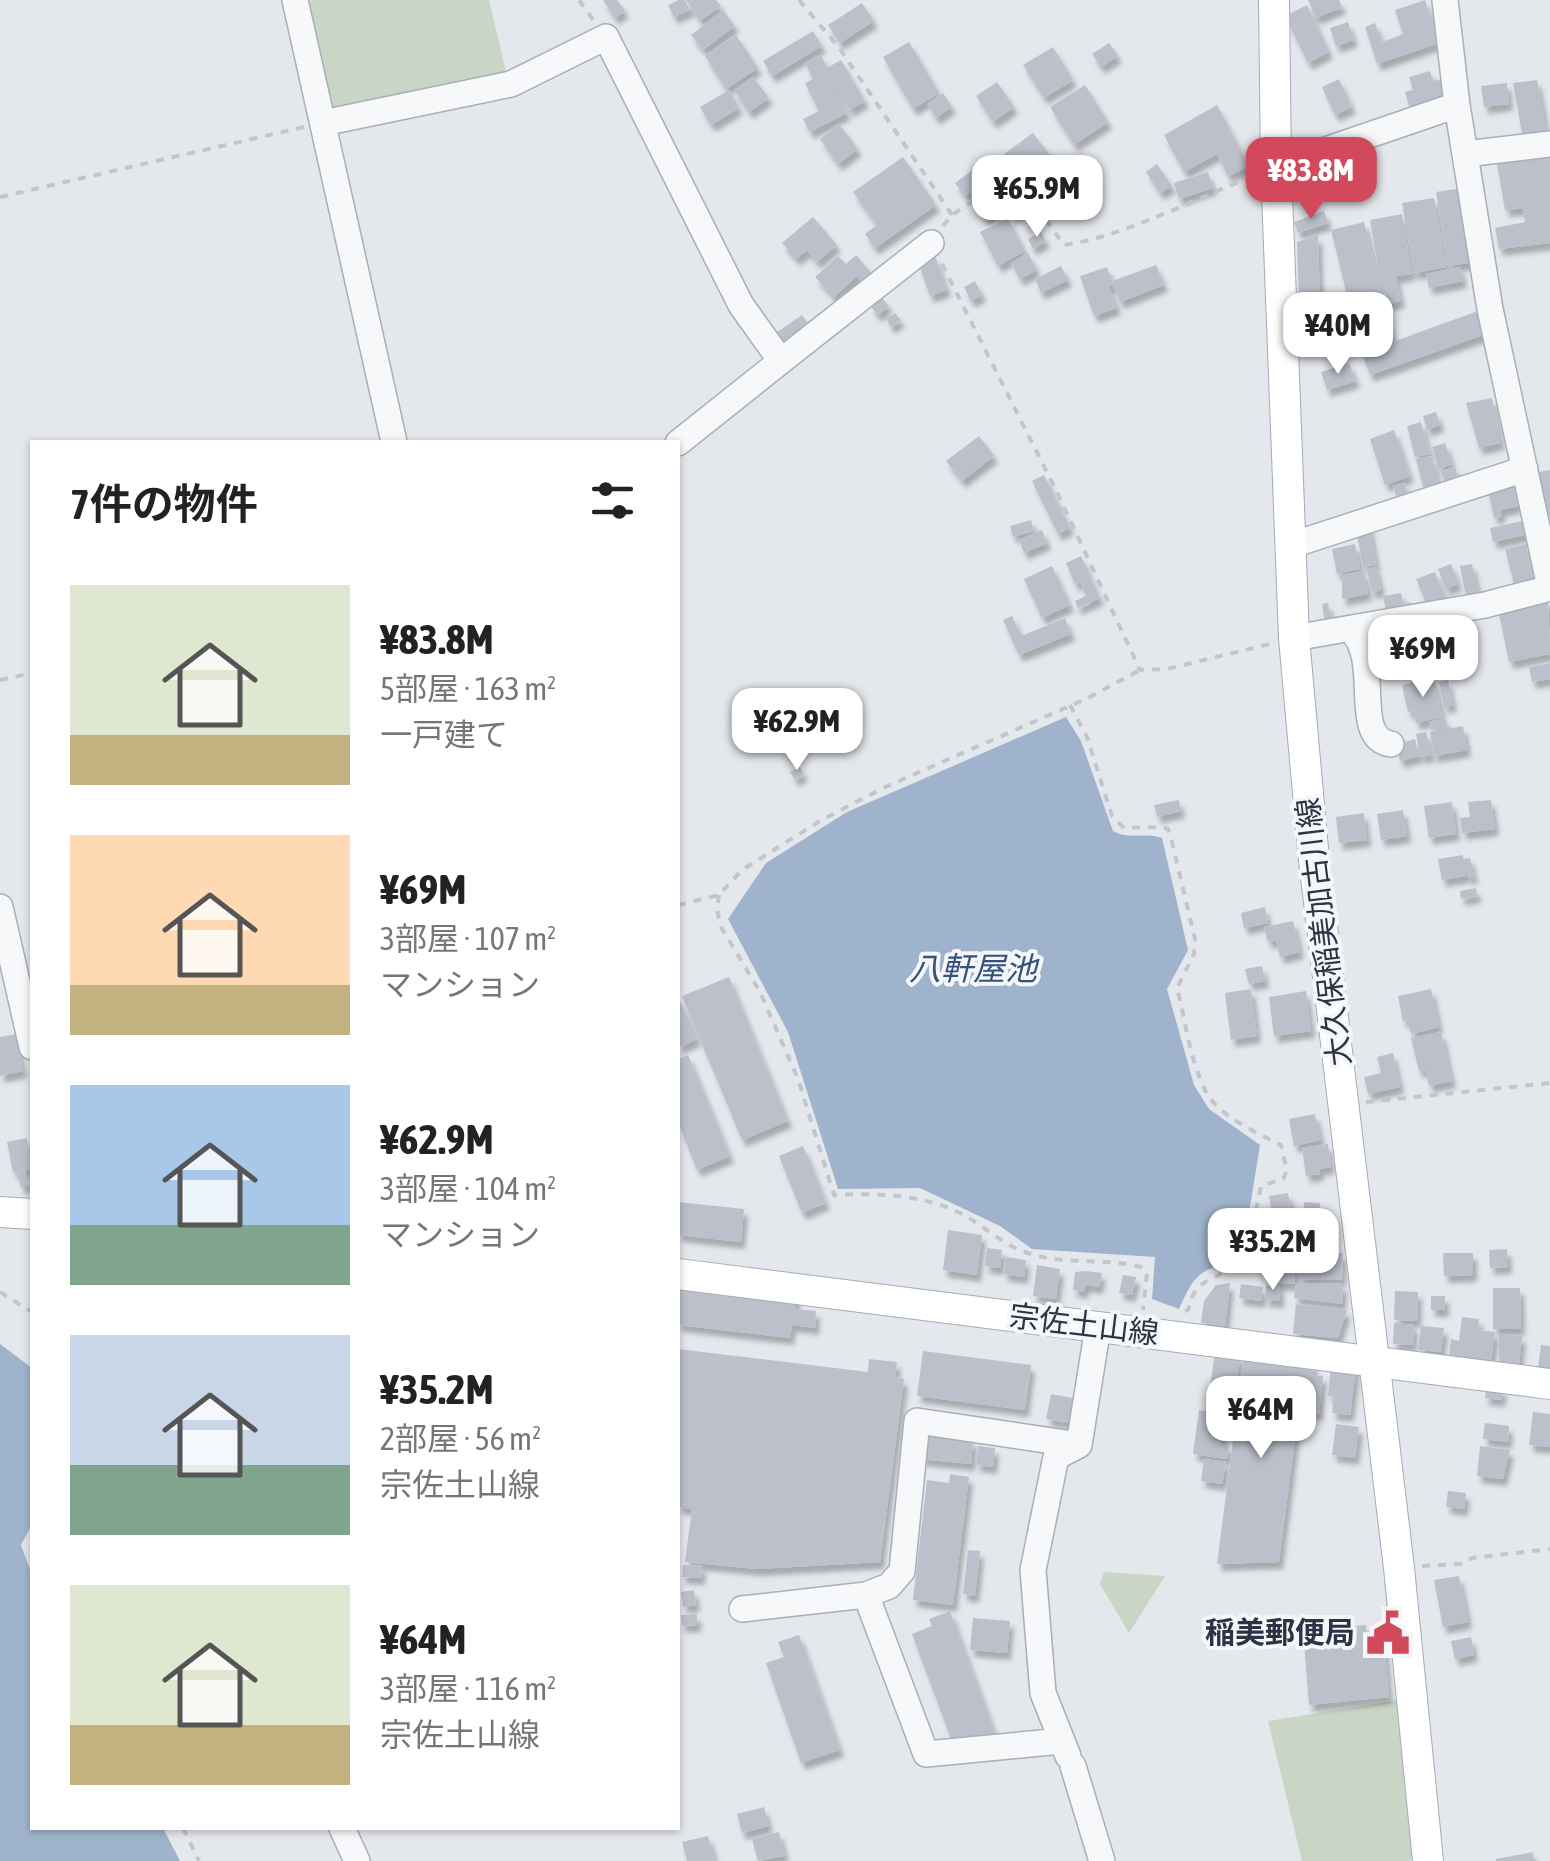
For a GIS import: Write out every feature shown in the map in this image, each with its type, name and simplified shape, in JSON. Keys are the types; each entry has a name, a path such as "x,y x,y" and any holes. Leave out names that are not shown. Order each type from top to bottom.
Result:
{"main road":[{"name":"大久保稲美加古川線","path":"1274,0 1276,167 1294,638 1314,860 1399,1568 1428,1861"},
{"path":"0,1212 30,1214"},
{"name":"宗佐土山線","path":"680,1274 1550,1384"}],"street":[{"path":"295,0 394,440"},
{"path":"1294,638 1485,605 1550,587 1490,309 1457,106 1445,0"},
{"path":"323,123 511,84 606,38 742,306 781,361"},
{"path":"1276,167 1457,106"},
{"path":"1465,154 1550,144"},
{"path":"680,440 931,243"},
{"path":"1289,546 1525,469"},
{"path":"1351,630 1364,651 1371,733 1381,743 1391,744"},
{"path":"0,907 30,1038"},
{"path":"1078,1445 1098,1327"},
{"path":"742,1609 866,1595 889,1586 902,1571 917,1421 1078,1445"},
{"path":"1078,1445 1056,1457 1034,1570 1043,1693 1068,1754 1102,1861"},
{"path":"866,1595 926,1754 1068,1754"},
{"path":"343,1830 358,1861"}],"path":[{"path":"800,0 840,49 952,214"},
{"path":"0,197 323,123"},
{"path":"1140,670 1055,488 931,243 952,214 1013,174 1064,245 1083,242 1276,167"},
{"path":"680,905 719,896 742,870 820,821 883,788 1140,670 1167,669 1294,638"},
{"path":"0,680 30,672"},
{"path":"1070,705 1086,737 1112,816 1124,828 1162,827 1171,838 1195,939 1194,954 1177,988 1203,1085 1214,1103 1281,1145 1287,1171 1283,1178 1262,1186 1255,1219 1227,1270 1208,1279 1192,1294 1188,1310 1173,1316"},
{"path":"719,896 721,928 760,992 798,1079 834,1194 901,1197 940,1204 1026,1253 1141,1267 1147,1273 1143,1312 1156,1314"},
{"path":"1344,1105 1550,1083"},
{"path":"0,1292 30,1311"},
{"path":"1399,1568 1460,1564 1472,1558 1550,1549"},
{"path":"184,1830 199,1861"}],"green space":[{"path":"489,0 507,76 337,114 326,107 304,2"},
{"path":"1104,1572 1165,1576 1129,1633 1100,1584"},
{"path":"1399,1700 1417,1858 1302,1861 1268,1721"}],"water":[{"name":"八軒屋池","path":"1066,717 1081,741 1113,831 1162,838 1188,950 1167,989 1194,1085 1209,1109 1260,1145 1248,1219 1220,1266 1199,1276 1179,1309 1152,1299 1155,1257 1032,1249 1000,1226 920,1188 838,1189 788,1032 728,919 766,863 847,812"},
{"path":"0,1344 30,1366 30,1528 21,1545 30,1570 30,1830 164,1830 180,1861 0,1861"}],"building":[{"path":"603,0 617,0 625,11 615,18"},
{"path":"685,0 690,10 674,17 668,5"},
{"path":"686,0 716,0 721,6 700,21"},
{"path":"1308,0 1339,0 1342,7 1316,18"},
{"path":"1425,0 1439,43 1377,64 1365,27 1375,23 1382,42 1403,34 1395,10"},
{"path":"862,3 874,21 840,43 828,25"},
{"path":"1307,5 1329,52 1308,63 1285,16"},
{"path":"723,10 735,26 703,50 691,35"},
{"path":"1348,22 1354,40 1336,46 1330,28"},
{"path":"813,31 822,46 772,76 763,61"},
{"path":"736,35 758,68 726,89 705,56"},
{"path":"909,42 939,93 913,109 883,57"},
{"path":"1109,43 1118,56 1101,67 1092,54"},
{"path":"1053,47 1073,80 1044,98 1023,65"},
{"path":"821,55 827,68 841,60 865,101 850,110 826,71 847,113 810,132 803,119 819,111 805,83 813,79 805,63"},
{"path":"1430,71 1433,81 1443,79 1448,98 1410,109 1405,92 1413,90 1409,77"},
{"path":"753,77 769,98 749,112 734,90"},
{"path":"1339,79 1352,107 1335,115 1322,87"},
{"path":"1537,80 1548,140 1524,144 1513,83"},
{"path":"997,82 1014,107 993,122 976,96"},
{"path":"1507,83 1509,104 1484,107 1481,86"},
{"path":"1085,85 1108,122 1074,145 1050,107"},
{"path":"729,90 739,108 711,125 700,107"},
{"path":"943,93 952,107 936,118 927,104"},
{"path":"1217,105 1249,166 1228,176 1217,154 1184,172 1164,135"},
{"path":"839,124 858,149 838,164 820,139"},
{"path":"1033,133 1056,163 1027,185 1004,154"},
{"path":"1550,150 1550,243 1499,249 1495,228 1525,222 1523,210 1539,207 1505,210 1496,158"},
{"path":"993,155 1003,168 965,196 955,183"},
{"path":"903,157 936,205 875,248 865,234 877,225 853,192"},
{"path":"1157,164 1172,186 1160,193 1146,172"},
{"path":"1208,172 1213,188 1179,199 1174,183"},
{"path":"1011,182 1025,209 1012,216 1007,207 984,219 975,202"},
{"path":"1463,188 1475,262 1448,266 1436,192"},
{"path":"1434,198 1446,267 1414,273 1402,203"},
{"path":"1324,211 1328,223 1298,233 1294,222"},
{"path":"1402,214 1412,274 1396,276 1401,301 1388,304 1370,220"},
{"path":"813,217 837,245 817,262 807,250 796,259 782,243"},
{"path":"1008,218 1025,251 998,266 980,232"},
{"path":"1364,222 1393,340 1360,348 1331,230"},
{"path":"1041,232 1046,241 1033,249 1028,239"},
{"path":"1318,235 1320,304 1299,305 1297,242"},
{"path":"1028,253 1037,270 1020,279 1011,263"},
{"path":"856,255 875,277 865,285 857,276 834,297 815,277 838,256 846,264"},
{"path":"935,256 947,290 930,296 918,262"},
{"path":"1156,265 1164,285 1120,302 1113,285 1109,286 1117,308 1094,316 1080,276 1107,267 1112,281"},
{"path":"1061,266 1068,280 1041,293 1035,279"},
{"path":"1460,267 1463,281 1429,288 1426,274"},
{"path":"975,281 982,295 971,301 964,287"},
{"path":"881,297 889,306 878,315 870,306"},
{"path":"1478,311 1486,334 1370,375 1362,353"},
{"path":"895,313 901,320 891,327 886,319"},
{"path":"802,315 813,330 784,351 773,335"},
{"path":"1349,363 1356,381 1327,390 1321,372"},
{"path":"1492,398 1501,443 1479,448 1466,403"},
{"path":"1436,412 1440,425 1427,430 1423,416"},
{"path":"1421,422 1430,454 1415,457 1407,426"},
{"path":"1394,430 1410,476 1385,485 1370,439"},
{"path":"979,436 994,456 962,481 946,461"},
{"path":"1445,443 1452,464 1439,469 1432,447"},
{"path":"1431,456 1439,483 1423,487 1416,459"},
{"path":"1455,467 1458,476 1444,481 1441,471"},
{"path":"1550,470 1550,514 1547,515 1539,472"},
{"path":"1044,475 1070,528 1058,534 1032,481"},
{"path":"1513,480 1518,506 1500,510 1502,516 1494,518 1487,486"},
{"path":"1405,483 1408,497 1397,500 1393,486"},
{"path":"1031,520 1034,531 1013,537 1010,526"},
{"path":"1527,520 1530,534 1493,542 1490,528"},
{"path":"1369,525 1376,565 1363,567 1356,528"},
{"path":"1042,530 1047,543 1024,553 1019,540"},
{"path":"1355,544 1360,569 1337,574 1332,549"},
{"path":"1526,544 1534,584 1515,588 1505,549"},
{"path":"1081,556 1100,598 1078,608 1075,601 1086,596 1080,582 1075,584 1066,563"},
{"path":"1451,564 1458,584 1446,589 1438,569"},
{"path":"1472,564 1478,593 1466,596 1460,566"},
{"path":"1052,566 1070,605 1042,618 1024,579"},
{"path":"1376,567 1381,590 1372,592 1367,569"},
{"path":"1364,571 1368,594 1342,599 1342,575"},
{"path":"1435,572 1445,598 1427,605 1416,579"},
{"path":"1401,593 1403,604 1410,602 1412,615 1388,620 1383,596"},
{"path":"1548,599 1550,654 1509,662 1498,609"},
{"path":"1328,603 1331,621 1325,622 1322,604"},
{"path":"1012,616 1021,636 1065,618 1071,634 1019,655 1003,620"},
{"path":"1550,663 1550,679 1532,682 1529,667"},
{"path":"1434,678 1442,717 1416,723 1413,711 1408,712 1402,685"},
{"path":"1448,680 1453,705 1444,707 1439,682"},
{"path":"1445,718 1447,727 1431,730 1429,722"},
{"path":"1463,726 1467,750 1434,756 1430,732"},
{"path":"1426,732 1431,755 1421,757 1416,734"},
{"path":"1415,739 1419,756 1400,761 1396,744"},
{"path":"800,767 804,774 795,780 790,772"},
{"path":"1179,800 1181,811 1157,817 1154,805"},
{"path":"1491,800 1495,829 1462,833 1460,818 1470,817 1468,802"},
{"path":"1452,802 1456,834 1429,838 1424,806"},
{"path":"1403,810 1407,836 1381,840 1377,814"},
{"path":"1364,813 1367,840 1339,843 1336,817"},
{"path":"1463,855 1463,859 1470,858 1474,877 1468,878 1465,863 1466,876 1442,880 1438,859"},
{"path":"1476,888 1477,896 1461,899 1460,891"},
{"path":"1265,907 1268,923 1244,928 1241,913"},
{"path":"1293,921 1300,952 1280,957 1276,940 1268,942 1264,927"},
{"path":"1262,966 1265,981 1249,984 1245,969"},
{"path":"729,977 788,1121 742,1140 682,996"},
{"path":"1251,989 1257,1036 1231,1040 1225,993"},
{"path":"1431,989 1439,1027 1411,1034 1408,1020 1403,1021 1398,996"},
{"path":"1306,991 1311,1031 1274,1036 1269,997"},
{"path":"680,1001 697,1039 680,1047"},
{"path":"1441,1032 1452,1081 1429,1086 1426,1070 1419,1071 1411,1038"},
{"path":"16,1034 23,1071 0,1076 0,1037"},
{"path":"1393,1053 1400,1087 1368,1094 1364,1077 1381,1073 1377,1057"},
{"path":"688,1055 730,1156 697,1170 680,1127 680,1058"},
{"path":"1315,1114 1321,1140 1294,1146 1289,1119"},
{"path":"27,1138 30,1169 25,1170 29,1185 21,1188 7,1142"},
{"path":"1328,1144 1331,1167 1306,1176 1302,1148"},
{"path":"803,1146 826,1203 802,1213 779,1156"},
{"path":"1288,1193 1291,1209 1272,1212 1269,1196"},
{"path":"680,1202 744,1209 741,1242 680,1235"},
{"path":"1304,1202 1320,1203 1320,1213 1304,1213"},
{"path":"1268,1218 1293,1219 1292,1250 1267,1249"},
{"path":"1309,1218 1332,1219 1331,1241 1308,1240"},
{"path":"948,1230 982,1235 977,1275 943,1270"},
{"path":"987,1248 1002,1250 1000,1268 985,1266"},
{"path":"1507,1249 1508,1267 1490,1268 1489,1250"},
{"path":"1298,1252 1343,1253 1342,1280 1298,1280"},
{"path":"1443,1253 1473,1253 1473,1275 1444,1276"},
{"path":"1006,1257 1026,1260 1024,1277 1003,1274"},
{"path":"1269,1264 1295,1264 1295,1284 1268,1284"},
{"path":"1037,1265 1060,1269 1056,1299 1033,1296"},
{"path":"1075,1272 1102,1273 1099,1287 1085,1285 1084,1292 1073,1290"},
{"path":"1123,1275 1136,1277 1132,1295 1119,1293"},
{"path":"680,1280 797,1294 795,1309 816,1311 815,1328 792,1325 790,1338 680,1325"},
{"path":"1230,1283 1225,1326 1201,1323 1204,1301 1216,1285"},
{"path":"1296,1283 1343,1284 1342,1304 1294,1298"},
{"path":"1241,1284 1263,1287 1261,1301 1239,1298"},
{"path":"1266,1285 1280,1286 1280,1301 1265,1300"},
{"path":"1493,1288 1520,1288 1521,1329 1493,1329"},
{"path":"1395,1291 1418,1292 1417,1321 1394,1320"},
{"path":"1431,1296 1445,1296 1445,1310 1431,1310"},
{"path":"1296,1304 1347,1310 1338,1338 1293,1334"},
{"path":"1462,1317 1479,1319 1478,1330 1495,1332 1491,1361 1449,1356 1451,1339 1459,1341"},
{"path":"1394,1323 1414,1325 1413,1345 1393,1344"},
{"path":"1421,1326 1444,1328 1441,1352 1418,1350"},
{"path":"1499,1334 1522,1336 1519,1364 1499,1362"},
{"path":"1541,1345 1550,1346 1550,1369 1538,1368"},
{"path":"680,1349 868,1372 869,1359 897,1362 895,1377 904,1379 880,1562 757,1569 685,1562 692,1509 680,1507"},
{"path":"923,1351 1031,1365 1025,1410 917,1396"},
{"path":"1215,1352 1241,1356 1234,1392 1210,1388"},
{"path":"1244,1355 1305,1362 1279,1562 1217,1564"},
{"path":"1306,1363 1314,1363 1312,1375 1323,1376 1319,1414 1300,1412"},
{"path":"1331,1365 1356,1367 1350,1415 1332,1413 1334,1397 1328,1396"},
{"path":"1486,1387 1503,1389 1501,1400 1485,1398"},
{"path":"1051,1394 1073,1398 1068,1423 1046,1419"},
{"path":"1199,1410 1226,1414 1221,1444 1229,1446 1227,1459 1193,1454"},
{"path":"1533,1412 1550,1414 1550,1447 1529,1445"},
{"path":"1485,1423 1509,1426 1508,1442 1483,1439"},
{"path":"1336,1424 1359,1427 1355,1458 1332,1455"},
{"path":"923,1435 973,1440 971,1464 921,1459"},
{"path":"978,1446 995,1448 993,1467 976,1465"},
{"path":"1480,1446 1510,1450 1503,1479 1477,1476"},
{"path":"1204,1459 1226,1462 1222,1484 1201,1481"},
{"path":"950,1474 969,1477 953,1605 913,1600 927,1480 949,1483"},
{"path":"1448,1491 1466,1493 1464,1509 1446,1507"},
{"path":"968,1550 980,1551 975,1596 963,1594"},
{"path":"683,1565 702,1566 701,1578 682,1577"},
{"path":"1459,1576 1468,1622 1443,1627 1434,1580"},
{"path":"694,1590 696,1605 683,1607 681,1592"},
{"path":"950,1611 996,1737 977,1744 974,1735 953,1744 912,1634 932,1626 929,1619"},
{"path":"697,1614 697,1625 682,1626 681,1615"},
{"path":"973,1618 1010,1621 1007,1653 970,1650"},
{"path":"1366,1625 1367,1634 1383,1632 1389,1697 1309,1705 1303,1630"},
{"path":"799,1635 840,1750 801,1763 766,1663 784,1657 778,1642"},
{"path":"1471,1637 1474,1655 1455,1659 1451,1641"},
{"path":"764,1807 769,1826 742,1833 737,1814"},
{"path":"779,1832 785,1856 758,1861 752,1839"},
{"path":"708,1836 715,1861 687,1861 682,1842"},
{"path":"1533,1852 1534,1861 1496,1861 1496,1859"}],"place":[{"name":"稲美郵便局","path":"1388,1633"}]}
